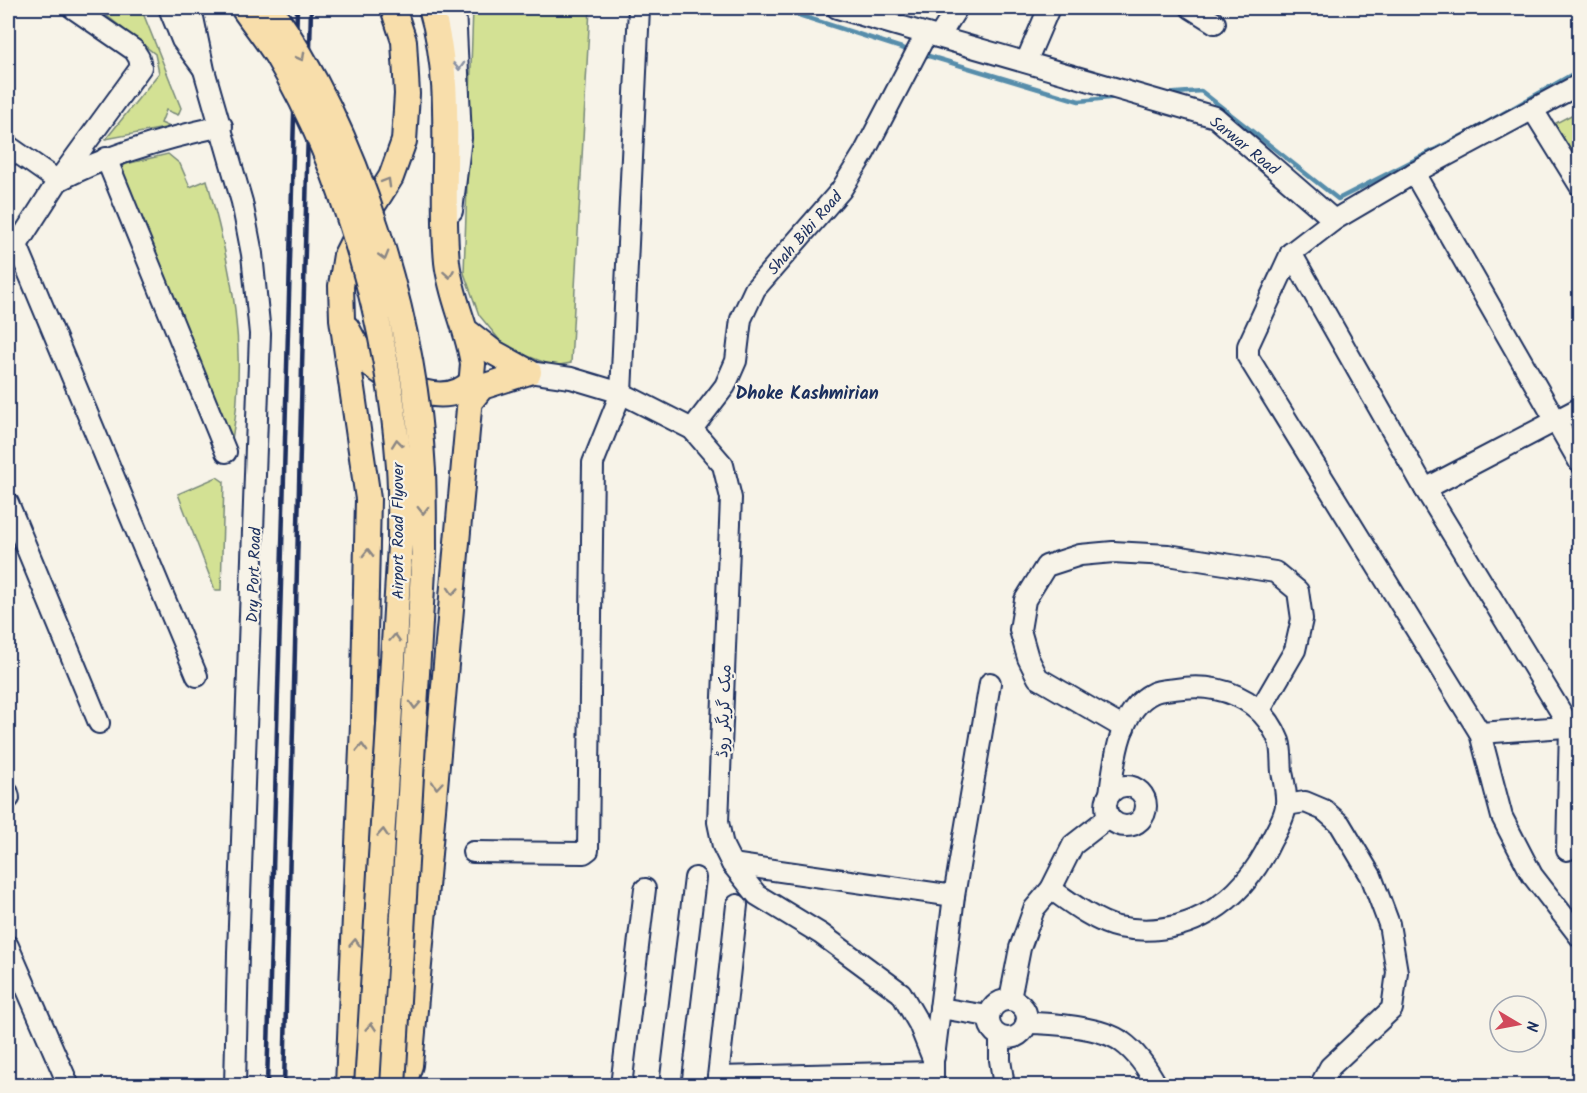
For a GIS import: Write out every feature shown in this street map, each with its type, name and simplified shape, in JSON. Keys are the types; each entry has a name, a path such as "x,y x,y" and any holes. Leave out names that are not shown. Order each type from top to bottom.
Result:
{"main road":[{"name":"Airport Road Flyover","path":"243,8 276,55 299,97 327,162 361,256 381,346 394,420 399,469 400,544 367,1086"},
{"name":"Airport Road Flyover","path":"270,8 298,52 328,109 371,212 395,299 411,376 420,447 424,553 393,1086"},
{"path":"348,1086 363,724 368,509 360,433 342,319 342,286 346,255 362,223 391,177 404,141 407,94 404,41 393,8"},
{"path":"403,1086 410,1065 474,364 453,296 446,241 447,105 434,18 404,41"},
{"name":"میک گریگر روڈ","path":"342,319 372,366 395,380 436,395 452,393 468,386 471,392 529,372"},
{"name":"میک گریگر روڈ","path":"465,330 493,352 529,372"}],"street":[{"path":"73,8 134,50 140,58 141,67 58,181 12,252 197,676"},
{"path":"169,8 182,40 204,70"},
{"path":"190,8 204,70"},
{"path":"446,241 459,170 462,138 455,8"},
{"path":"473,852 584,853 588,850 593,463 621,393 639,8"},
{"name":"Sarwar Road","path":"837,8 1215,117 1334,220"},
{"name":"Shah Bibi Road","path":"692,429 725,386 736,361 741,319 755,289 840,190 932,35 957,8"},
{"path":"1026,62 1049,8"},
{"path":"1191,8 1215,23"},
{"name":"Dry Port Road","path":"204,70 222,126 252,254 260,334 235,1086"},
{"path":"1580,84 1414,173 1334,220 1291,253 1248,346 1248,357 1480,733 1502,817 1532,875 1580,937"},
{"path":"1533,110 1580,186"},
{"path":"58,181 106,158 177,135 222,126"},
{"path":"8,147 58,181"},
{"path":"106,158 226,452"},
{"path":"1414,173 1580,463"},
{"path":"1291,253 1425,489 1575,727 1567,850"},
{"name":"میک گریگر روڈ","path":"529,372 571,378 621,393 692,429 723,465 731,498 718,822 723,846 732,864 757,895 821,934 901,993 919,1024 933,1072"},
{"path":"1425,489 1580,408"},
{"path":"8,503 99,723"},
{"path":"1124,728 1038,678 1028,658 1020,630 1024,600 1046,566 1080,555 1113,552 1168,555 1275,572 1298,591 1302,619 1295,650 1260,710"},
{"path":"737,904 717,1081 933,1072 954,896 990,683"},
{"path":"1051,889 1075,905 1116,926 1164,930 1209,914 1243,886 1265,854 1286,805 1280,742 1266,715 1232,692 1197,686 1152,693 1132,712 1124,728 1106,805 1109,817 1120,826 1133,825 1144,817 1147,803 1135,787 1121,786 1110,794"},
{"path":"1480,733 1575,727"},
{"path":"1286,805 1305,802 1324,810 1340,824 1371,876 1389,924 1397,972 1392,1009 1330,1067 1320,1086"},
{"path":"1010,999 1018,957 1034,909 1051,889 1073,845 1109,817"},
{"path":"732,864 954,896"},
{"path":"670,1086 695,878"},
{"path":"621,1086 645,889"},
{"path":"8,946 69,1086"},
{"path":"1010,999 1021,1005 1027,1016 1026,1023 1019,1034 1007,1038 1000,1036 991,1028 988,1016 999,1001 1010,999"},
{"path":"940,1008 988,1016"},
{"path":"1026,1023 1055,1024 1084,1029 1121,1041 1150,1073 1157,1086"},
{"path":"1000,1036 999,1060 1004,1086"}],"green space":[{"path":"97,8 141,8 181,108 178,115 166,110 161,123 170,127 106,139 159,73 155,54"},
{"path":"473,8 590,8 571,363 554,366 506,348 479,315 464,273"},
{"path":"1579,111 1579,169 1554,124"},
{"path":"168,154 180,164 190,187 207,180 224,246 238,341 237,406 232,440 120,169 126,164"},
{"path":"217,477 224,482 221,590 215,590 178,494"}],"waterway":[{"path":"777,8 911,51"},
{"path":"922,54 1079,101 1119,97"},
{"path":"1164,94 1201,91 1338,199 1479,127 1580,70"}],"railway":[{"path":"267,1086 297,8"},
{"path":"284,1086 311,8"}],"district":[{"name":"Dhoke Kashmirian","path":"807,393"}]}
